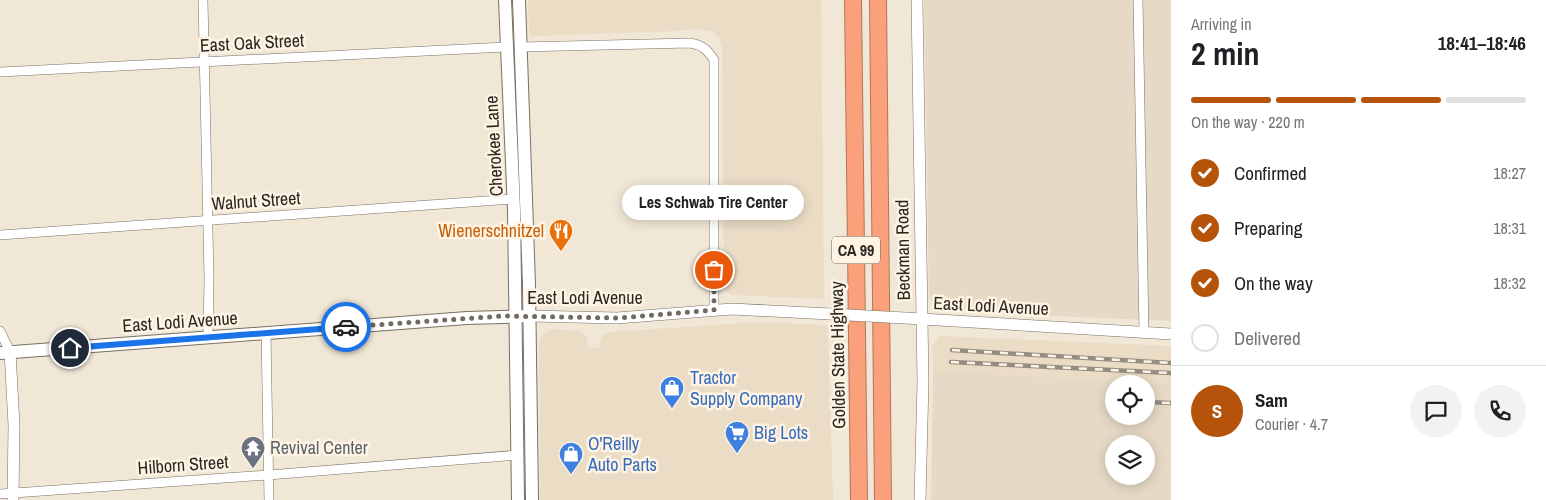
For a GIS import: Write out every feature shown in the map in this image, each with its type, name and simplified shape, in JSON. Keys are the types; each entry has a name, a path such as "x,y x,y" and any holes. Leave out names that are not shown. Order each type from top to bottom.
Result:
{"highway":[{"name":"Golden State Highway","path":"853,0 859,500"},
{"name":"CA 99","path":"878,0 883,500"}],"main road":[{"name":"Cherokee Lane","path":"505,0 514,199 518,500"},
{"name":"Cherokee Lane","path":"519,0 530,316 532,500"},
{"name":"East Lodi Avenue","path":"5,352 530,316"}],"street":[{"path":"202,0 210,278 208,337"},
{"name":"Beckman Road","path":"917,0 923,382 920,500"},
{"path":"1138,0 1144,332"},
{"path":"521,47 690,43 701,45 708,51 714,60 714,310"},
{"name":"East Oak Street","path":"0,72 506,47"},
{"name":"Walnut Street","path":"0,235 514,199"},
{"name":"East Lodi Avenue","path":"530,316 617,318 750,309 1171,334"},
{"path":"0,331 5,352 14,425 13,496"},
{"path":"266,333 269,500"},
{"name":"Hilborn Street","path":"0,494 13,496 518,455"}],"shaded area":[{"path":"528,0 821,0 824,299 733,295 728,293 724,286 722,45 719,37 712,31 695,29 532,36 529,33"},
{"path":"924,0 1171,0 1171,321 938,311 929,299"},
{"path":"759,322 828,325 833,500 540,500 539,342 543,334 552,329 581,331 588,339 587,347 599,348 602,336 610,332"},
{"path":"940,336 1171,346 1171,383 1155,382 1155,375 1105,375 1105,380 933,371 932,346"},
{"path":"933,371 1105,380 1105,425 1155,425 1155,382 1171,383 1171,500 931,500"}],"railway":[{"path":"952,350 1171,363"},
{"path":"951,362 1171,373"},
{"path":"1155,402 1171,403"}],"way so far":[{"path":"346,327 504,316 596,319 714,310 714,270"}],"place":[{"name":"Wienerschnitzel","path":"561,252"},
{"name":"Les Schwab Tire Center","path":"714,270"},
{"name":"Tractor Supply Company","path":"672,409"},
{"name":"Big Lots","path":"737,454"},
{"name":"Revival Center","path":"253,469"},
{"name":"O'Reilly Auto Parts","path":"571,475"}],"route":[{"path":"70,348 346,327"}]}
